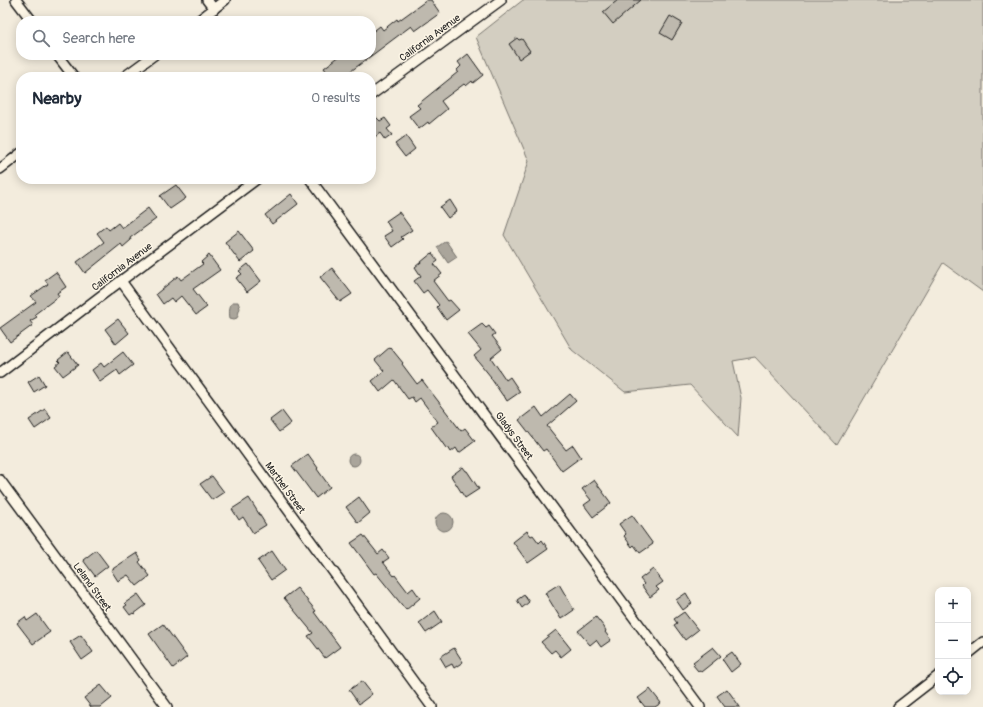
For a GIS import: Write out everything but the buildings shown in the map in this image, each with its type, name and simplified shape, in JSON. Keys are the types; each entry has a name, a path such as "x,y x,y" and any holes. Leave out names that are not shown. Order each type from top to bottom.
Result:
{"street":[{"path":"16,0 28,16"},
{"path":"207,0 214,9"},
{"path":"205,16 225,0"},
{"name":"California Avenue","path":"376,91 501,0"},
{"path":"61,60 70,72"},
{"path":"131,72 147,60"},
{"path":"0,169 16,157"},
{"name":"California Avenue","path":"0,373 250,184"},
{"name":"Gladys Street","path":"314,184 700,707"},
{"name":"Marthel Street","path":"121,281 432,707"},
{"name":"Leland Street","path":"0,480 167,707"},
{"path":"971,652 983,642"},
{"path":"898,707 935,678"}],"shaded area":[{"path":"523,0 983,0 983,292 943,263 837,445 755,357 733,361 741,398 738,437 690,385 625,392 572,350 504,235 529,161 476,37"},
{"path":"446,241 457,257 448,263 437,247"},
{"path":"233,302 238,302 240,308 237,318 234,319 230,318 229,314 230,307"},
{"path":"356,454 359,455 359,465 352,466 349,465 348,458 349,455"},
{"path":"444,513 450,516 453,522 450,528 444,531 438,528 435,522 438,516"}]}
